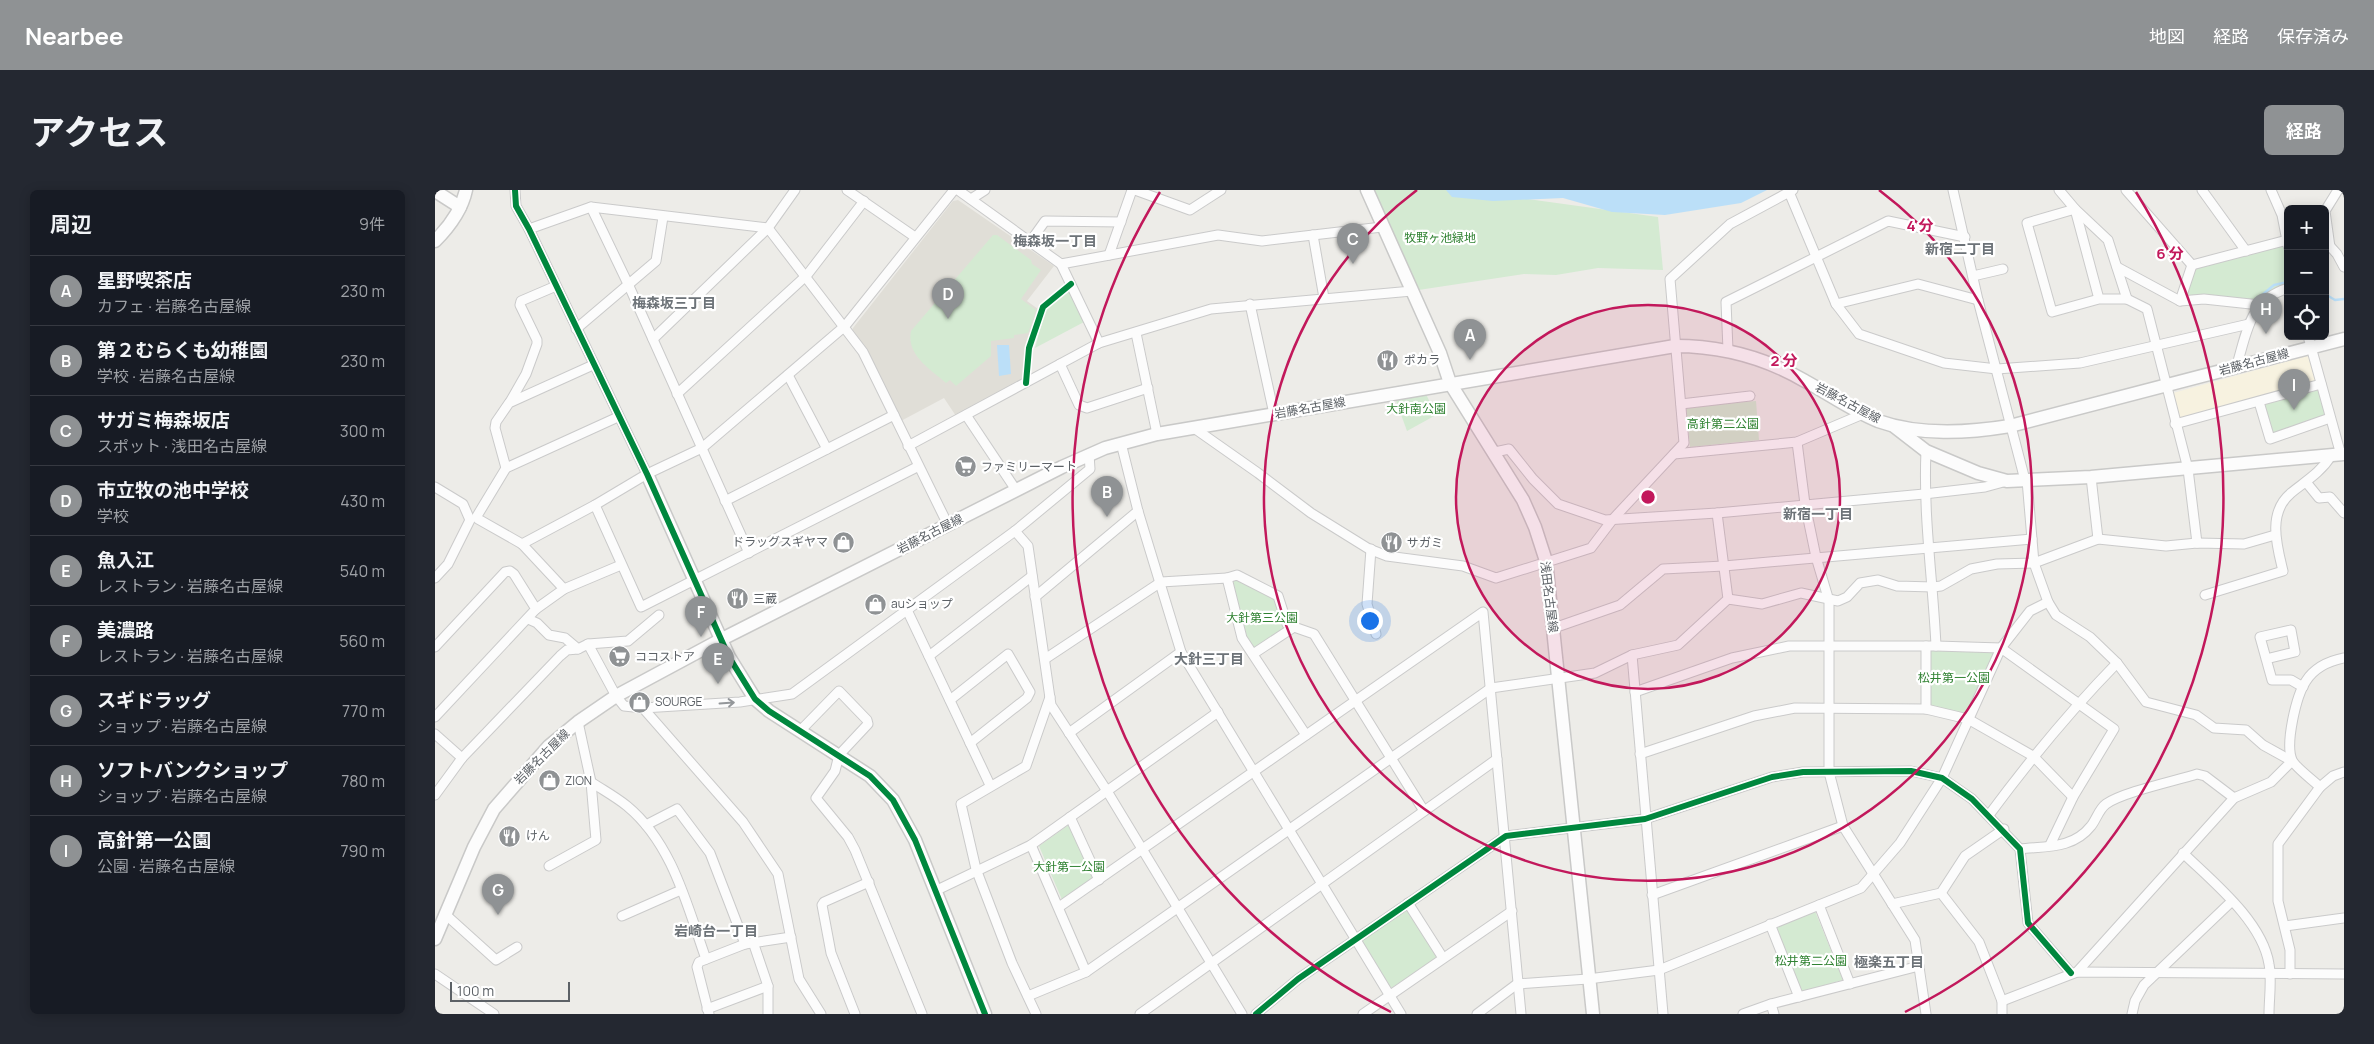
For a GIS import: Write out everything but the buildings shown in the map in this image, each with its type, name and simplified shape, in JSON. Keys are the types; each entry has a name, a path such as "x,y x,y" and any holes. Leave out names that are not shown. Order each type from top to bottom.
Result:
{"main road":[{"path":"435,241 450,224 460,207 466,190"},
{"name":"浅田名古屋線","path":"1367,190 1450,383 1467,413 1495,452 1523,500 1535,527 1546,561 1593,1014"},
{"path":"435,191 460,207"},
{"name":"岩藤名古屋線","path":"435,939 474,847 494,809 549,746 578,722 616,696 722,639 1089,454 1121,443 1157,434 1675,346 1728,350 1773,364 1863,414 1893,425 1950,432 1978,431 2010,426 2236,368 2310,342 2344,338"},
{"path":"1893,425 1926,451 1978,473 2007,481 2091,477 2339,455"},
{"path":"647,474 729,657 755,699 800,731 870,776 893,800 915,840 985,1014"}],"street":[{"path":"515,190 516,206 529,229 647,474"},
{"path":"653,339 768,228 795,190"},
{"path":"847,190 915,237"},
{"path":"522,544 595,505 647,474 702,448 845,326 915,237 955,190"},
{"path":"958,190 1061,264 1099,343"},
{"path":"971,199 985,190"},
{"path":"1109,255 1134,190 1190,210 1221,190"},
{"path":"1953,190 1978,300 2010,426 2026,480 2035,563 2048,602 2056,615 2090,637 2117,664 2146,702 2196,714 2214,728 2246,730 2263,745 2292,761 2320,787"},
{"path":"2059,190 2075,209 2108,240 2127,299"},
{"path":"2126,190 2192,265"},
{"path":"2202,190 2246,251"},
{"path":"2271,190 2282,215 2284,226"},
{"path":"2328,205 2337,190"},
{"path":"1194,428 1258,472 1311,513 1371,549 1387,556 1463,566 1495,578 1591,548 1613,519 1684,443 1670,279 1730,224 1791,191 1815,257 1837,304 1859,334 1944,363 1997,369 2081,362 2249,324"},
{"path":"677,394 807,275 864,202"},
{"path":"529,229 591,207 768,228 807,275 863,352 917,467 948,525"},
{"path":"591,207 629,286 749,553"},
{"path":"2075,209 2027,223 2052,312 2099,299 2127,299 2147,309 2188,469 2197,543"},
{"path":"2075,209 2099,299"},
{"path":"576,330 656,261 663,217"},
{"path":"1030,242 1045,221 1121,222"},
{"path":"1728,350 1726,302 1888,221 1965,237"},
{"path":"1061,264 1218,235 1262,241 1383,228"},
{"path":"1313,235 1324,298"},
{"path":"2192,265 2284,244"},
{"path":"2329,246 2344,267"},
{"path":"2180,301 2192,265"},
{"path":"2117,266 2180,301 2204,299 2260,305"},
{"path":"1973,276 2003,269"},
{"path":"1837,304 1918,284 1978,300"},
{"path":"506,468 495,428 496,422 526,374 537,344 537,340 519,305 521,301 556,286"},
{"path":"2236,368 2253,312 2270,297 2284,290"},
{"path":"908,446 1099,343 1211,309 1250,304 1412,291"},
{"path":"1250,304 1274,414"},
{"path":"1136,333 1157,434"},
{"path":"2205,595 2283,571 2275,535 2279,512 2289,495 2339,455 2310,342"},
{"path":"1060,364 1079,405 1087,408 1148,388"},
{"path":"509,402 593,365"},
{"path":"788,375 827,450"},
{"path":"2175,424 2321,384"},
{"path":"1681,404 1750,396"},
{"path":"2259,402 2270,439 2330,418"},
{"path":"1673,454 1797,442 1863,414"},
{"path":"966,415 1016,490"},
{"path":"725,501 894,416"},
{"path":"564,589 522,544 478,520 477,516 506,468 618,417"},
{"path":"1797,442 1805,504 1816,557 1829,601 1829,772 1843,826 1915,940 1926,1014"},
{"path":"1121,443 1138,511 1181,652 1323,882 1401,1014"},
{"path":"1495,452 1509,449 1533,479 1558,504 1605,520 1717,513 1924,494 1985,488 2007,481"},
{"path":"1926,451 1924,494 1933,587 1926,709"},
{"path":"588,644 616,696 624,706 643,708 740,702 792,694 1015,531 1090,469 1089,454"},
{"path":"595,505 641,607 917,467"},
{"path":"2091,477 2098,539"},
{"path":"2306,482 2319,498 2330,497 2344,513"},
{"path":"435,487 463,504 470,520 448,564 435,578"},
{"path":"1035,597 1138,511"},
{"path":"1717,513 1728,599"},
{"path":"1015,531 1028,546 1051,705 1107,791 1242,1014"},
{"path":"1728,599 1762,604 1801,593 1811,594 1829,601 1839,601 1847,597 1860,583 1878,580 1897,586 1941,586 1971,569 1997,564 2035,563 2098,539 2166,546 2197,543 2244,544 2275,535"},
{"path":"1554,628 1621,605 1663,568 1724,566 2031,539"},
{"path":"1371,549 1367,604 1376,634"},
{"path":"435,717 536,609 564,589 621,565"},
{"path":"435,647 505,572 510,571 514,574 536,609"},
{"path":"929,656 1031,576"},
{"path":"1045,659 1161,582 1237,576 1278,596 1287,624 1314,634 1424,810"},
{"path":"1227,578 1242,638 1306,736"},
{"path":"1028,996 1086,972 1491,688 1595,673 1632,655 1678,645 1728,599"},
{"path":"1477,1014 1517,984 1588,980 1659,970 1861,888 1900,844 1942,778 2001,648 2029,611 2048,602"},
{"path":"907,610 990,785"},
{"path":"1059,907 1483,612 1506,836 1521,1014"},
{"path":"435,795 462,758 567,650 578,649 588,644 628,641 659,615"},
{"path":"528,619 537,623 549,635 565,638 578,649"},
{"path":"1253,654 1293,627"},
{"path":"1635,692 1732,658 1789,646 2001,648 2079,702 2114,729 2073,797 2050,845"},
{"path":"1069,733 1181,652"},
{"path":"950,700 1008,654 1030,692 1027,698 970,743"},
{"path":"1632,655 1663,1014"},
{"path":"2266,658 2272,680 2291,680 2303,687"},
{"path":"2292,761 2290,746 2291,729 2306,681 2326,662 2344,658"},
{"path":"1989,815 2033,756 2079,702 2117,664"},
{"path":"800,731 839,691 842,692 868,724 839,755 835,770 816,798 848,837 869,882 922,1014"},
{"path":"1036,1014 1012,963 976,870 961,804 990,785 1026,766 1050,696"},
{"path":"643,708 743,822 778,874 799,979 821,1014"},
{"path":"1640,754 1755,716 1795,708 1926,709 1968,719 2033,756 2073,797"},
{"path":"935,891 1031,844 1218,712"},
{"path":"549,866 596,840 591,782 578,722"},
{"path":"435,734 462,758"},
{"path":"1140,1014 1497,759"},
{"path":"2074,973 2234,798 2271,782 2292,761"},
{"path":"1256,1014 1298,979 1506,836 1645,820 1772,777 1803,772 1911,771 1942,778 1972,798 2020,849 2028,923 2074,973"},
{"path":"2290,974 2290,950 2279,901 2278,844 2320,787 2333,776 2344,772"},
{"path":"2020,849 2050,845 2064,846 2077,840 2090,827 2105,804 2135,792 2197,774 2205,776 2234,798"},
{"path":"591,782 627,806 646,825 670,860 706,959"},
{"path":"646,825 677,809 710,853 768,986 768,1014"},
{"path":"1070,817 1099,880"},
{"path":"1652,894 1843,826"},
{"path":"1892,904 1941,892 1965,856 2003,829"},
{"path":"1031,844 1086,972"},
{"path":"2183,853 2232,900 2260,938 2269,963 2269,1014"},
{"path":"855,1014 831,953 822,905 824,902 869,882"},
{"path":"623,916 681,890"},
{"path":"1941,892 1979,942 2002,1001 2002,1014"},
{"path":"2132,1014 2135,1001 2144,985 2232,900"},
{"path":"1408,904 1443,958"},
{"path":"1819,905 1850,984"},
{"path":"1363,1014 1512,911"},
{"path":"445,914 496,960 517,947"},
{"path":"2285,926 2344,918"},
{"path":"1770,924 1799,997"},
{"path":"768,986 708,1011 697,967 699,962 749,943 791,937"},
{"path":"1743,1014 1771,1004 1919,966"},
{"path":"2002,1001 2074,973 2344,974"},
{"path":"435,974 494,1014"},
{"path":"1771,1004 1774,1014"}],"shaded area":[{"path":"958,200 1054,266 1027,301 1038,309 1026,350 1024,378 1021,382 956,416 944,398 899,422 852,331 953,201"},
{"path":"2307,356 2310,358 2317,381 2181,421 2177,418 2173,393"}],"green space":[{"name":"牧野ヶ池緑地","path":"1363,190 1463,190 1658,217 1663,270 1598,268 1556,275 1524,274 1412,291"},
{"path":"993,235 997,235 1031,260 1032,264 1041,270 1021,299 1036,310 1028,333 1014,335 1014,338 991,341 991,356 956,386 950,380 946,383 921,361 912,347 910,340 911,331"},
{"path":"2284,245 2284,285 2254,300 2184,299 2193,268"},
{"path":"1070,291 1084,322 1035,348 1046,308"},
{"path":"2316,388 2319,390 2326,415 2274,435 2271,434 2262,405"},
{"name":"大針南公園","path":"1424,390 1436,415 1407,431 1395,398"},
{"name":"高針第二公園","path":"1756,401 1759,440 1690,447 1686,407"},
{"name":"大針第三公園","path":"1236,580 1276,598 1284,629 1256,650 1247,637 1232,582"},
{"name":"松井第一公園","path":"1926,646 1997,650 1966,716 1926,706"},
{"name":"大針第一公園","path":"1070,824 1096,879 1063,902 1039,846"},
{"path":"1408,910 1439,958 1391,988 1360,941"},
{"name":"松井第二公園","path":"1815,911 1843,980 1800,992 1776,930 1777,927"}],"water":[{"path":"1446,190 1767,190 1741,203 1665,215 1612,212 1563,198 1493,201 1452,197"},
{"path":"997,345 1009,345 1011,374 999,376"}],"waterway":[{"path":"2255,301 2274,285 2284,283"},
{"path":"2327,295 2335,300 2344,299"}],"cycle path":[{"path":"515,190 516,206 529,229 647,474 729,657 755,699 769,711 870,776 893,800 915,840 985,1014"},
{"path":"1026,383 1029,348 1043,307 1071,284"},
{"path":"1256,1014 1298,979 1506,836 1645,819 1772,777 1803,772 1911,771 1942,778 1972,799 2020,849 2028,923 2071,973"}],"place":[{"name":"サガミ梅森坂店","path":"1353,264"},
{"name":"市立牧の池中学校","path":"948,319"},
{"name":"ソフトバンクショップ","path":"2266,334"},
{"name":"ポカラ","path":"1388,360"},
{"name":"星野喫茶店","path":"1470,360"},
{"name":"高針第一公園","path":"2294,410"},
{"name":"ファミリーマート","path":"965,467"},
{"name":"第２むらくも幼稚園","path":"1107,517"},
{"name":"ドラッグスギヤマ","path":"844,542"},
{"name":"サガミ","path":"1391,543"},
{"name":"三蔵","path":"737,599"},
{"name":"auショップ","path":"875,604"},
{"name":"美濃路","path":"701,637"},
{"name":"ココストア","path":"619,657"},
{"name":"魚入江","path":"718,684"},
{"name":"SOURGE","path":"639,702"},
{"name":"ZION","path":"549,781"},
{"name":"けん","path":"510,836"},
{"name":"スギドラッグ","path":"498,915"}],"district":[{"name":"梅森坂一丁目","path":"1055,241"},
{"name":"新宿二丁目","path":"1960,249"},
{"name":"梅森坂三丁目","path":"674,303"},
{"name":"新宿一丁目","path":"1818,514"},
{"name":"大針三丁目","path":"1209,659"},
{"name":"岩崎台一丁目","path":"716,931"},
{"name":"極楽五丁目","path":"1889,962"}]}
